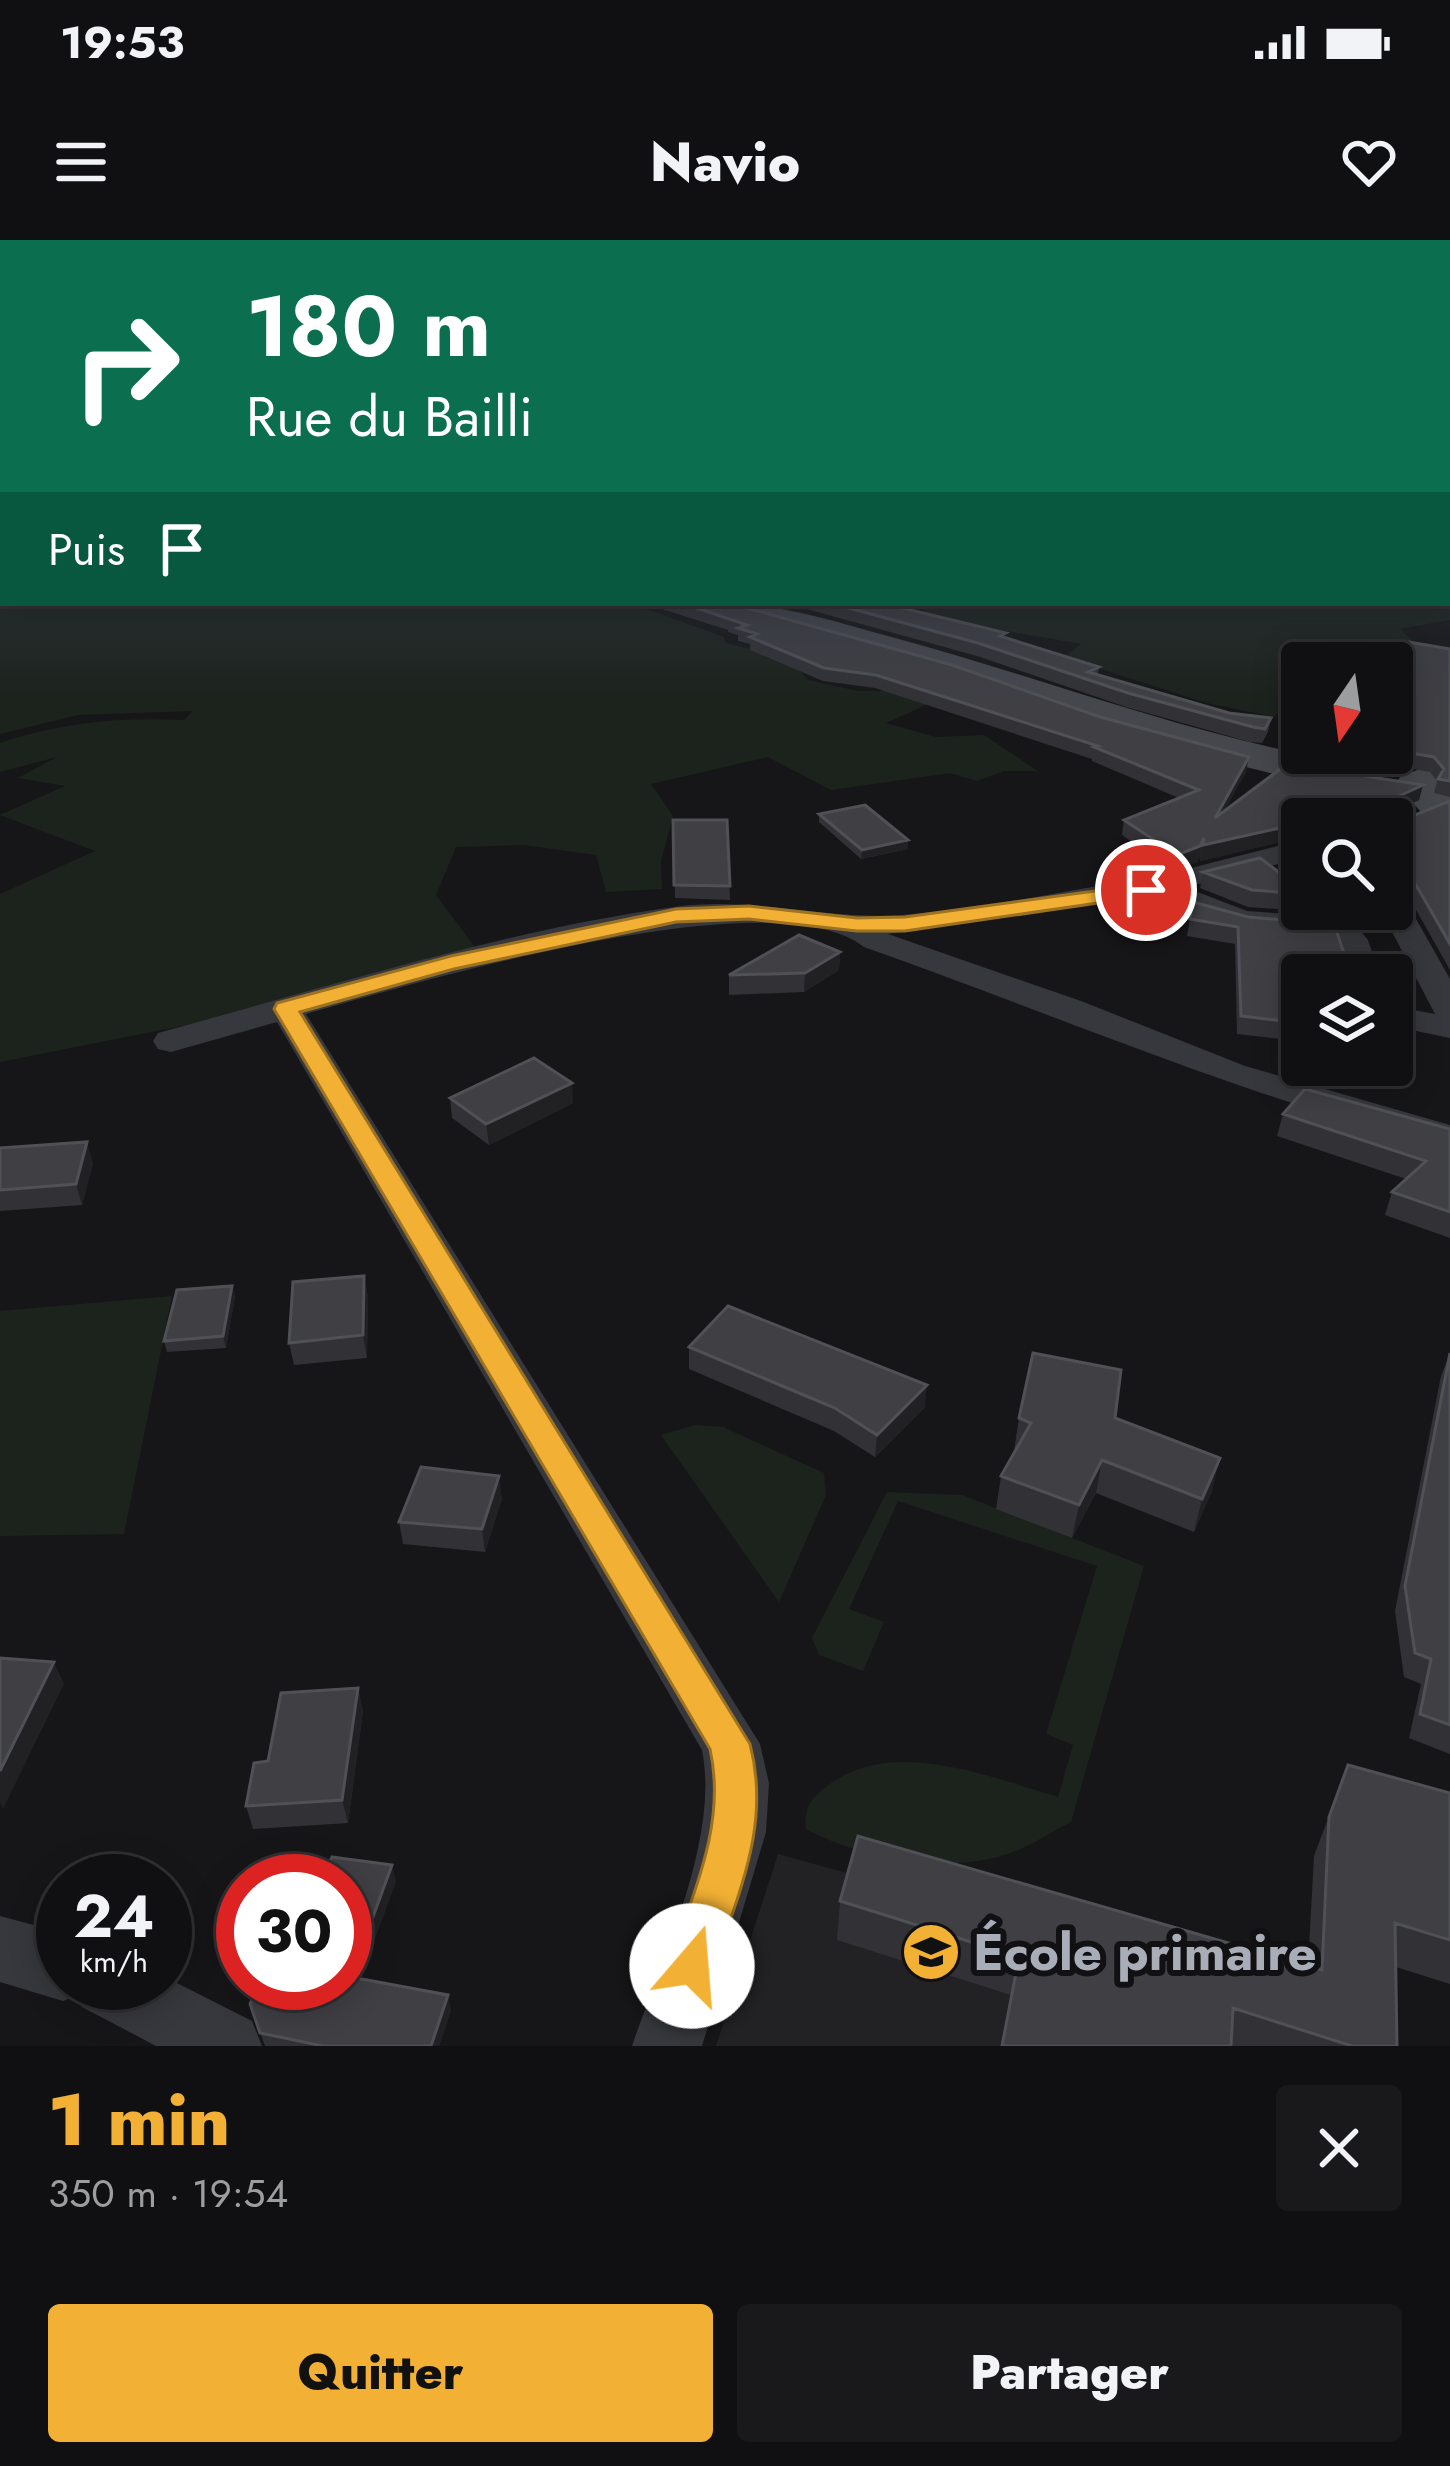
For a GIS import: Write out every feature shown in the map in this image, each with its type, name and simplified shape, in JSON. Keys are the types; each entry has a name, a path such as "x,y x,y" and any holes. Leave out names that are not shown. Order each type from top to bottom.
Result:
{"main road":[{"path":"745,606 964,667 1186,741 1432,799"}],"street":[{"path":"1190,877 1281,854"},
{"path":"1262,859 1281,874"},
{"path":"171,1041 451,963 676,916 749,913 857,925 952,919 1156,886 1245,920 1281,919"},
{"path":"857,925 874,940 1069,1008 1232,1074 1444,1136"},
{"path":"1407,930 1450,1010"},
{"path":"286,1009 730,1744 739,1783 735,1832 667,2046"},
{"path":"1413,1020 1450,1027"},
{"path":"0,1949 36,1959"},
{"path":"158,2010 227,2046"}],"shaded area":[{"path":"0,606 644,606 724,637 726,643 788,658 808,680 858,691 904,691 935,701 886,723 936,737 984,735 1038,771 1004,771 977,781 950,773 831,790 768,757 651,784 673,816 661,861 662,889 606,892 596,855 524,845 456,847 436,895 478,951 207,1021 0,1062 0,894 95,851 0,815 65,786 18,778 57,757 0,772 0,743 91,722 184,720 193,711 78,715 0,734"},
{"path":"924,606 1450,606 1450,620 1400,629 1419,647 1413,652 1413,642 1281,642 1281,709 1274,717 1206,703 1064,657 1081,644 920,616"},
{"path":"172,1296 124,1534 0,1536 0,1311"},
{"path":"695,1425 723,1427 824,1473 826,1495 779,1602 661,1435"},
{"path":"887,1492 962,1495 1144,1566 1071,1822 1013,1852 956,1863 903,1860 851,1848 806,1829 808,1808 824,1788 855,1770 883,1763 942,1765 1058,1797 1073,1745 1046,1734 1097,1566 898,1501 849,1609 884,1622 863,1671 819,1655 812,1638"},
{"name":"École primaire","path":"778,1854 854,1875 1377,2046 716,2046"}],"building":[{"path":"691,606 740,606 952,665 1100,717 1249,757 1215,818 1281,768 1281,774 1352,774 1423,785 1395,798 1281,798 1281,828 1203,845 1204,838 1200,846 1177,855 1124,820 1199,790 1094,747 1098,746 876,675 824,668 738,628 747,625"},
{"path":"841,606 894,606 1006,633 1000,636 1099,667 1088,672 1229,713 1271,718 1265,729 1253,727 1128,693 978,643"},
{"path":"1413,643 1450,649 1450,781 1438,779 1444,769 1434,757 1413,754"},
{"path":"1450,801 1450,944 1416,885 1413,816"},
{"path":"865,805 908,840 862,850 819,814"},
{"path":"673,820 727,820 730,886 674,885"},
{"path":"1260,858 1281,874 1281,892 1252,890 1203,872"},
{"path":"1193,902 1248,917 1281,920 1281,930 1336,930 1344,954 1281,954 1281,1021 1241,1016 1238,927 1190,919"},
{"path":"799,935 840,952 805,973 729,975"},
{"path":"534,1058 572,1083 486,1124 450,1098"},
{"path":"1305,1089 1450,1129 1450,1212 1392,1192 1426,1161 1283,1114"},
{"path":"87,1142 76,1184 0,1190 0,1148"},
{"path":"364,1276 363,1335 289,1343 293,1282"},
{"path":"232,1286 223,1336 164,1341 177,1290"},
{"path":"728,1306 927,1385 877,1435 835,1408 689,1347"},
{"path":"1033,1353 1121,1370 1115,1418 1220,1458 1202,1499 1102,1460 1079,1505 1001,1476 1031,1423 1019,1418"},
{"path":"1450,1353 1450,1725 1420,1714 1431,1659 1415,1653 1405,1586"},
{"path":"421,1467 499,1476 482,1529 399,1522"},
{"path":"0,1658 54,1662 0,1771"},
{"path":"358,1688 342,1800 246,1806 254,1763 268,1761 281,1693"},
{"path":"1348,1765 1450,1793 1450,1940 1395,1923 1397,2046 1352,2046 1233,2008 1231,2046 1002,2046 1019,1957 840,1901 858,1836 1322,1970 1329,1817"},
{"path":"372,1862 392,1865 372,1920"},
{"path":"372,1981 448,1995 431,2046 323,2046 260,2033 252,2010 372,2010"}],"place":[{"name":"École primaire","path":"931,1952"}],"route":[{"path":"692,1966 735,1832 739,1783 730,1744 286,1009 451,963 676,916 749,913 857,925 905,924 1146,890"}]}
